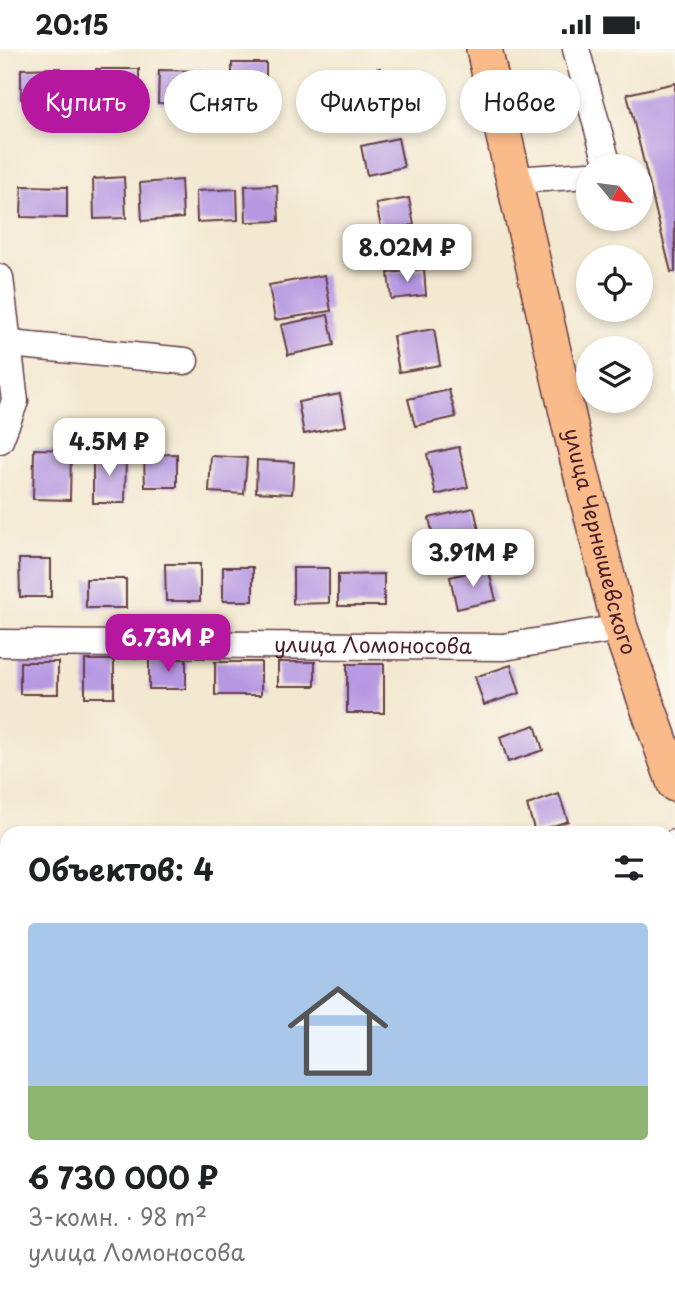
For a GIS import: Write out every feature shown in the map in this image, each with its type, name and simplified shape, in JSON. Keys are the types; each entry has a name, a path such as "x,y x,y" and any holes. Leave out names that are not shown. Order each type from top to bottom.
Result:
{"main road":[{"name":"улица Чернышевского","path":"484,49 620,628 675,784"}],"street":[{"path":"576,49 605,154"},
{"path":"515,180 576,177"},
{"path":"0,278 3,343 15,401 0,440"},
{"path":"3,343 185,361"},
{"name":"улица Ломоносова","path":"0,643 504,647 620,628"}],"building":[{"path":"232,63 266,63 266,70 232,70"},
{"path":"61,68 61,70 21,70"},
{"path":"96,69 139,69 139,70"},
{"path":"159,70 164,70 164,103 158,103"},
{"path":"675,83 675,272 671,272 653,199 653,154 642,154 627,94"},
{"path":"398,138 404,167 367,175 361,146"},
{"path":"124,177 126,218 94,219 93,179"},
{"path":"181,180 183,218 142,221 140,183"},
{"path":"277,185 279,221 246,222 245,186"},
{"path":"22,186 67,187 67,218 21,217"},
{"path":"237,189 238,220 197,222 196,191"},
{"path":"409,198 414,225 382,231 376,204"},
{"path":"424,269 426,295 391,299 388,273"},
{"path":"325,275 331,311 275,320 269,285"},
{"path":"328,315 334,345 288,355 281,325"},
{"path":"434,329 440,365 399,372 393,336"},
{"path":"449,390 456,417 415,426 408,399"},
{"path":"340,394 346,426 304,434 298,402"},
{"path":"459,447 468,487 436,495 427,454"},
{"path":"34,449 71,450 70,500 33,499"},
{"path":"93,454 126,454 125,503 93,503"},
{"path":"177,454 177,487 145,487 144,455"},
{"path":"211,456 247,458 244,494 209,492"},
{"path":"257,460 294,462 292,494 256,492"},
{"path":"474,508 482,544 437,554 429,518"},
{"path":"19,559 51,559 51,597 20,597"},
{"path":"165,564 200,564 200,601 166,601"},
{"path":"223,567 253,567 253,601 223,601"},
{"path":"293,568 329,568 329,603 293,604"},
{"path":"488,568 496,600 457,609 450,577"},
{"path":"384,574 384,606 338,606 338,575"},
{"path":"86,579 126,579 126,608 86,608"},
{"path":"149,659 186,659 186,689 149,689"},
{"path":"85,660 114,660 114,697 85,697"},
{"path":"20,662 58,662 58,694 20,694"},
{"path":"215,662 261,662 261,695 215,695"},
{"path":"278,662 315,662 315,686 278,686"},
{"path":"347,664 384,664 384,713 347,713"},
{"path":"511,665 520,693 484,705 475,677"},
{"path":"535,725 543,750 508,762 500,737"},
{"path":"559,794 568,821 553,826 533,826 527,805"}]}
